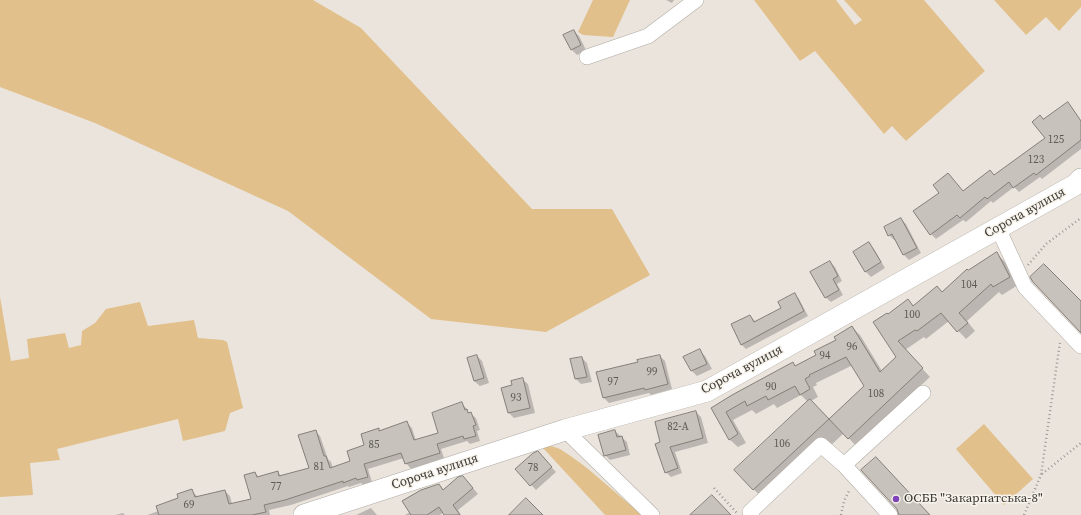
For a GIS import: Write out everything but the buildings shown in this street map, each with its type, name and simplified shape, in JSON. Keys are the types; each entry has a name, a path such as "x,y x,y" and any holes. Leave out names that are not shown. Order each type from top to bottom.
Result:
{"main road":[{"name":"Сороча вулиця","path":"304,515 565,430 707,391 998,228 1079,185"}],"street":[{"path":"587,57 648,36 696,0"},
{"path":"998,228 1025,287 1081,346"},
{"path":"844,465 923,393"},
{"path":"565,430 652,515"},
{"path":"752,515 750,512 821,445 844,465 890,515"}],"path":[{"path":"1046,244 1081,218"},
{"path":"1024,515 1041,475 1062,327"},
{"path":"1041,475 1081,443"},
{"path":"841,515 844,501 855,478"},
{"path":"714,488 739,515"}],"shaded area":[{"path":"0,0 313,0 361,28 532,209 612,209 650,275 546,332 431,319 288,211 95,123 0,87"},
{"path":"593,0 630,0 613,37 583,35 578,32"},
{"path":"754,0 836,0 855,25 862,20 844,0 924,0 985,71 906,141 892,126 884,134 815,51 800,61"},
{"path":"994,0 1081,0 1081,7 1059,31 1046,17 1026,35"},
{"path":"0,297 11,361 29,358 27,339 65,333 69,348 81,345 82,331 95,323 106,309 140,302 148,326 194,320 198,338 223,340 227,342 243,408 230,413 225,431 183,441 178,419 57,449 60,460 30,463 33,495 0,497"},
{"path":"984,424 1033,479 1004,505 956,449"},
{"path":"542,445 560,449 571,456 643,515 605,515 543,448"}],"place":[{"name":"ОСББ \"Закарпатська-8\"","path":"896,499"}]}
